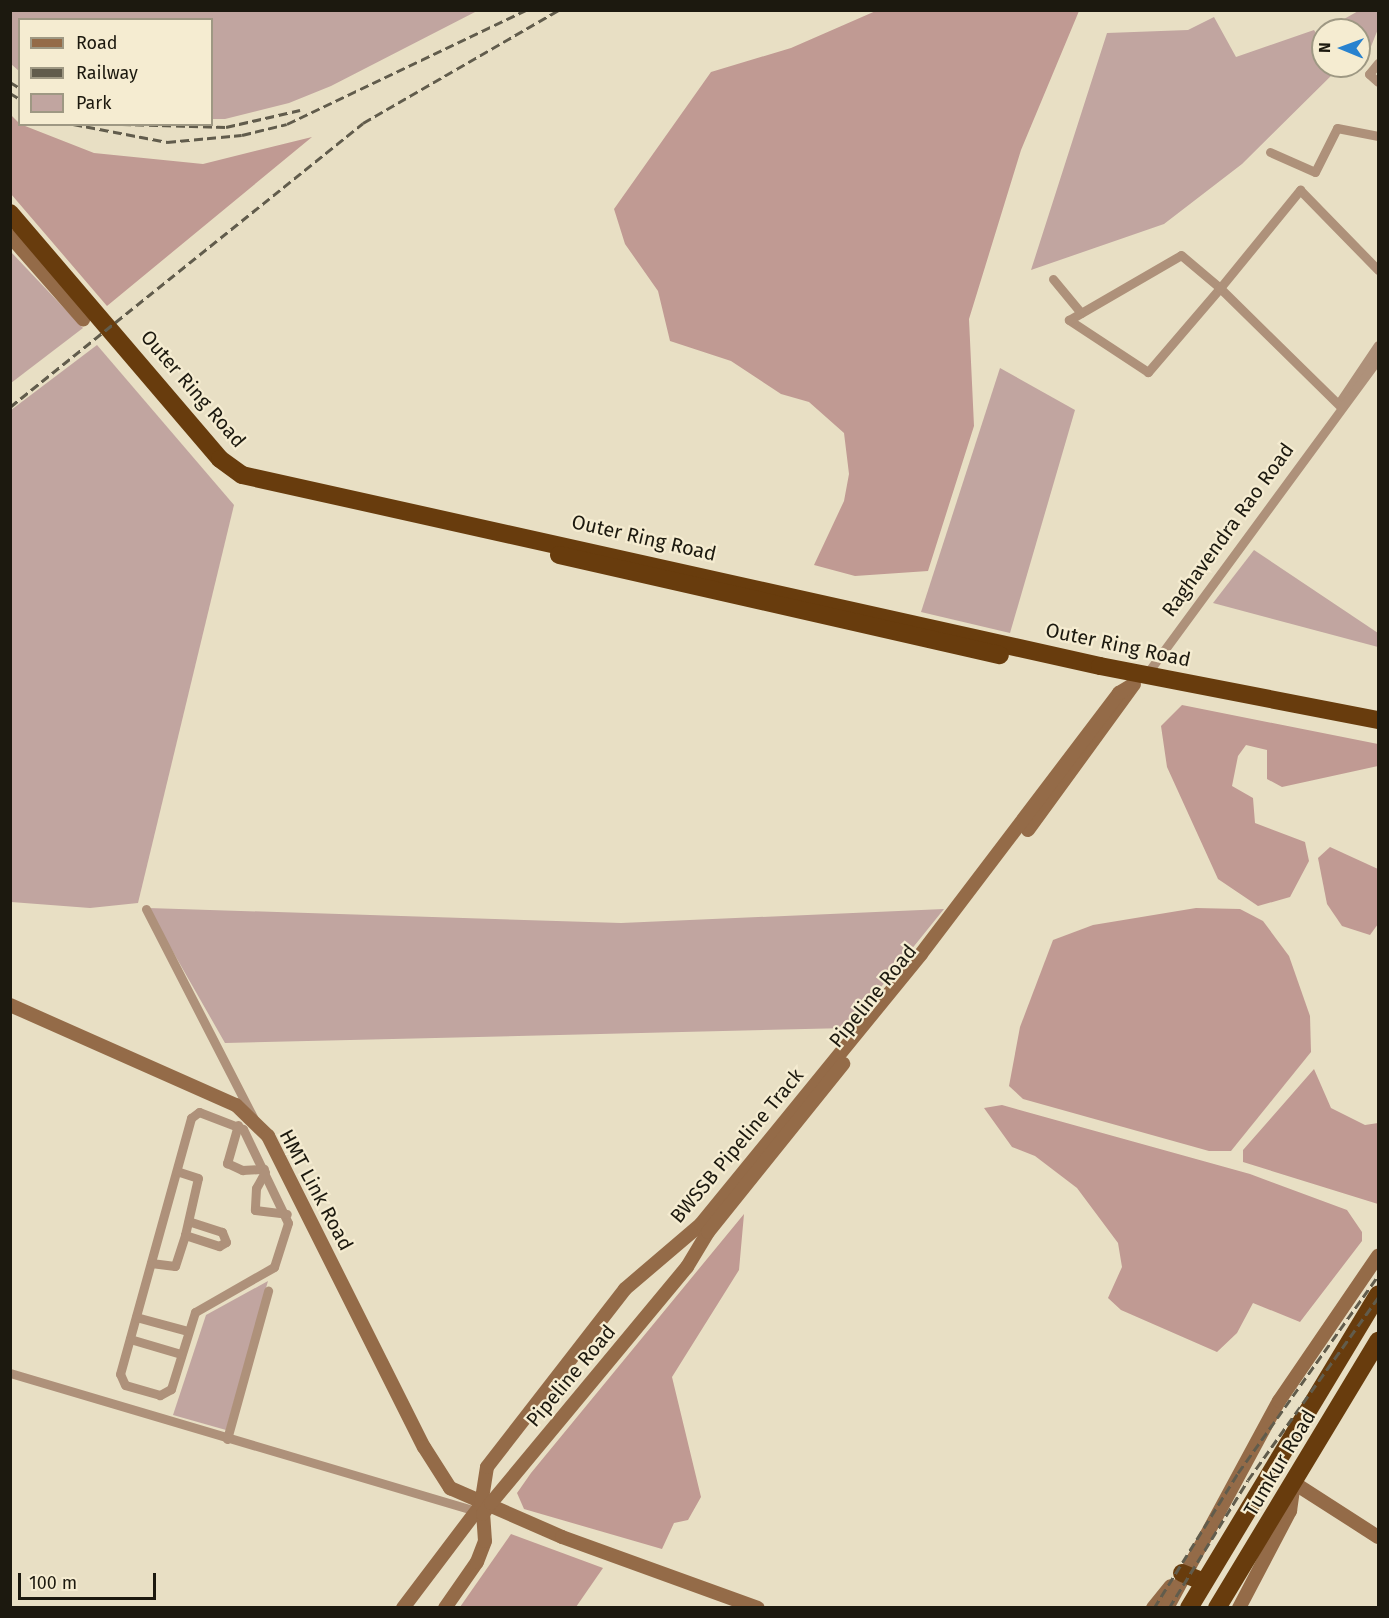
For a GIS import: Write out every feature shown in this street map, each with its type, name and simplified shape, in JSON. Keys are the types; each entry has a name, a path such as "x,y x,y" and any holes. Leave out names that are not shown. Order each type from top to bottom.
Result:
{"highway":[{"name":"Outer Ring Road","path":"10,213 165,398 216,465 256,490 1378,730"},
{"name":"Outer Ring Road","path":"10,226 165,398"},
{"name":"Outer Ring Road","path":"1140,679 1378,720"},
{"path":"1189,1608 1378,1295"},
{"name":"Tumkur Road","path":"1217,1608 1378,1341"},
{"path":"1182,1573 1204,1582"}],"main road":[{"path":"10,236 83,319"},
{"name":"Pipeline Road","path":"403,1608 482,1509 687,1267 708,1232 1104,721 1119,693 1140,679"},
{"name":"Pipeline Road","path":"921,954 1104,721"},
{"name":"BWSSB Pipeline Track","path":"482,1509 487,1467 624,1289 700,1224 921,954"},
{"name":"HMT Link Road","path":"10,1005 236,1105 257,1126 290,1179 424,1447 450,1488 482,1509 758,1608"},
{"path":"1167,1608 1182,1573 1279,1401 1378,1256"},
{"path":"1296,1480 1378,1527"},
{"path":"1296,1480 1378,1537"},
{"path":"1239,1608 1290,1511 1296,1480"},
{"path":"445,1608 486,1541 482,1509"},
{"path":"1153,1608 1182,1573"}],"street":[{"path":"1378,63 1370,74 1378,82"},
{"path":"1270,152 1315,172 1337,128 1378,136"},
{"path":"1340,406 1220,288 1181,255 1069,320 1148,372 1220,288 1300,190 1378,270"},
{"path":"1053,279 1081,313"},
{"name":"Raghavendra Rao Road","path":"1340,406 1342,393 1378,345"},
{"name":"Raghavendra Rao Road","path":"1140,679 1340,406 1378,359"},
{"path":"146,909 257,1126"},
{"path":"193,1114 238,1125 265,1170 287,1214 274,1267 199,1308 188,1331 165,1395 125,1384 120,1374 193,1114"},
{"path":"238,1125 227,1163 242,1170 265,1170"},
{"path":"265,1170 256,1188 255,1210 287,1214"},
{"path":"151,1263 175,1266 189,1221 198,1178 177,1171"},
{"path":"273,1188 290,1179"},
{"path":"281,1202 297,1193"},
{"path":"185,1235 219,1246 226,1242 222,1232 189,1221"},
{"path":"227,1439 268,1291"},
{"path":"136,1317 188,1331"},
{"path":"130,1339 181,1354"},
{"path":"10,1373 227,1439 482,1509"}],"green space":[{"path":"11,10 477,10 331,86 289,103 225,119 213,119 213,18 18,18 18,70 11,64"},
{"path":"1360,10 1378,11 1378,29 1371,46 1371,18 1346,18"},
{"path":"1214,17 1236,57 1311,31 1311,78 1329,78 1242,164 1164,224 1031,270 1107,33 1188,30"},
{"path":"11,252 83,328 11,383"},
{"path":"97,345 234,505 138,903 90,908 11,902 11,410"},
{"path":"1000,368 1075,410 1010,633 921,612"},
{"path":"1254,550 1378,633 1378,647 1213,603"},
{"path":"148,908 621,923 944,909 848,1028 225,1043"},
{"path":"268,1281 226,1430 173,1415 206,1315"}],"shaded area":[{"path":"878,10 1079,11 1021,150 969,319 974,426 928,571 855,576 814,565 844,501 849,474 844,433 809,402 781,394 731,361 670,341 658,291 625,244 614,209 711,72 791,48"},
{"path":"11,115 18,122 18,126 25,126 94,153 203,164 312,137 107,306 11,194"},
{"path":"1182,705 1378,744 1378,766 1282,787 1267,779 1267,750 1246,745 1238,756 1232,786 1253,798 1255,823 1305,842 1309,861 1290,897 1258,906 1218,879 1167,767 1161,726"},
{"path":"1330,847 1378,869 1378,924 1370,935 1342,926 1327,904 1318,858"},
{"path":"1196,908 1240,909 1263,921 1289,956 1310,1016 1311,1052 1231,1151 1209,1151 1023,1099 1009,1086 1020,1027 1053,940 1093,925"},
{"path":"1314,1069 1331,1108 1365,1125 1378,1123 1378,1204 1243,1162 1243,1150"},
{"path":"1002,1105 1250,1174 1347,1210 1362,1232 1362,1241 1300,1322 1253,1303 1237,1333 1217,1352 1121,1310 1108,1298 1122,1267 1118,1243 1077,1188 1035,1156 1012,1147 984,1108"},
{"path":"744,1214 739,1270 672,1377 701,1497 688,1520 674,1523 662,1549 524,1509 517,1493 531,1473"},
{"path":"511,1534 603,1568 576,1607 460,1607"}],"railway":[{"path":"83,126 167,142 242,135 287,124 526,10"},
{"path":"10,407 363,123 559,10"},
{"path":"10,82 18,87"},
{"path":"10,93 18,98"},
{"path":"191,126 226,127 300,110"},
{"path":"1154,1608 1238,1473 1378,1276"},
{"path":"1169,1608 1248,1480 1378,1298"}]}
